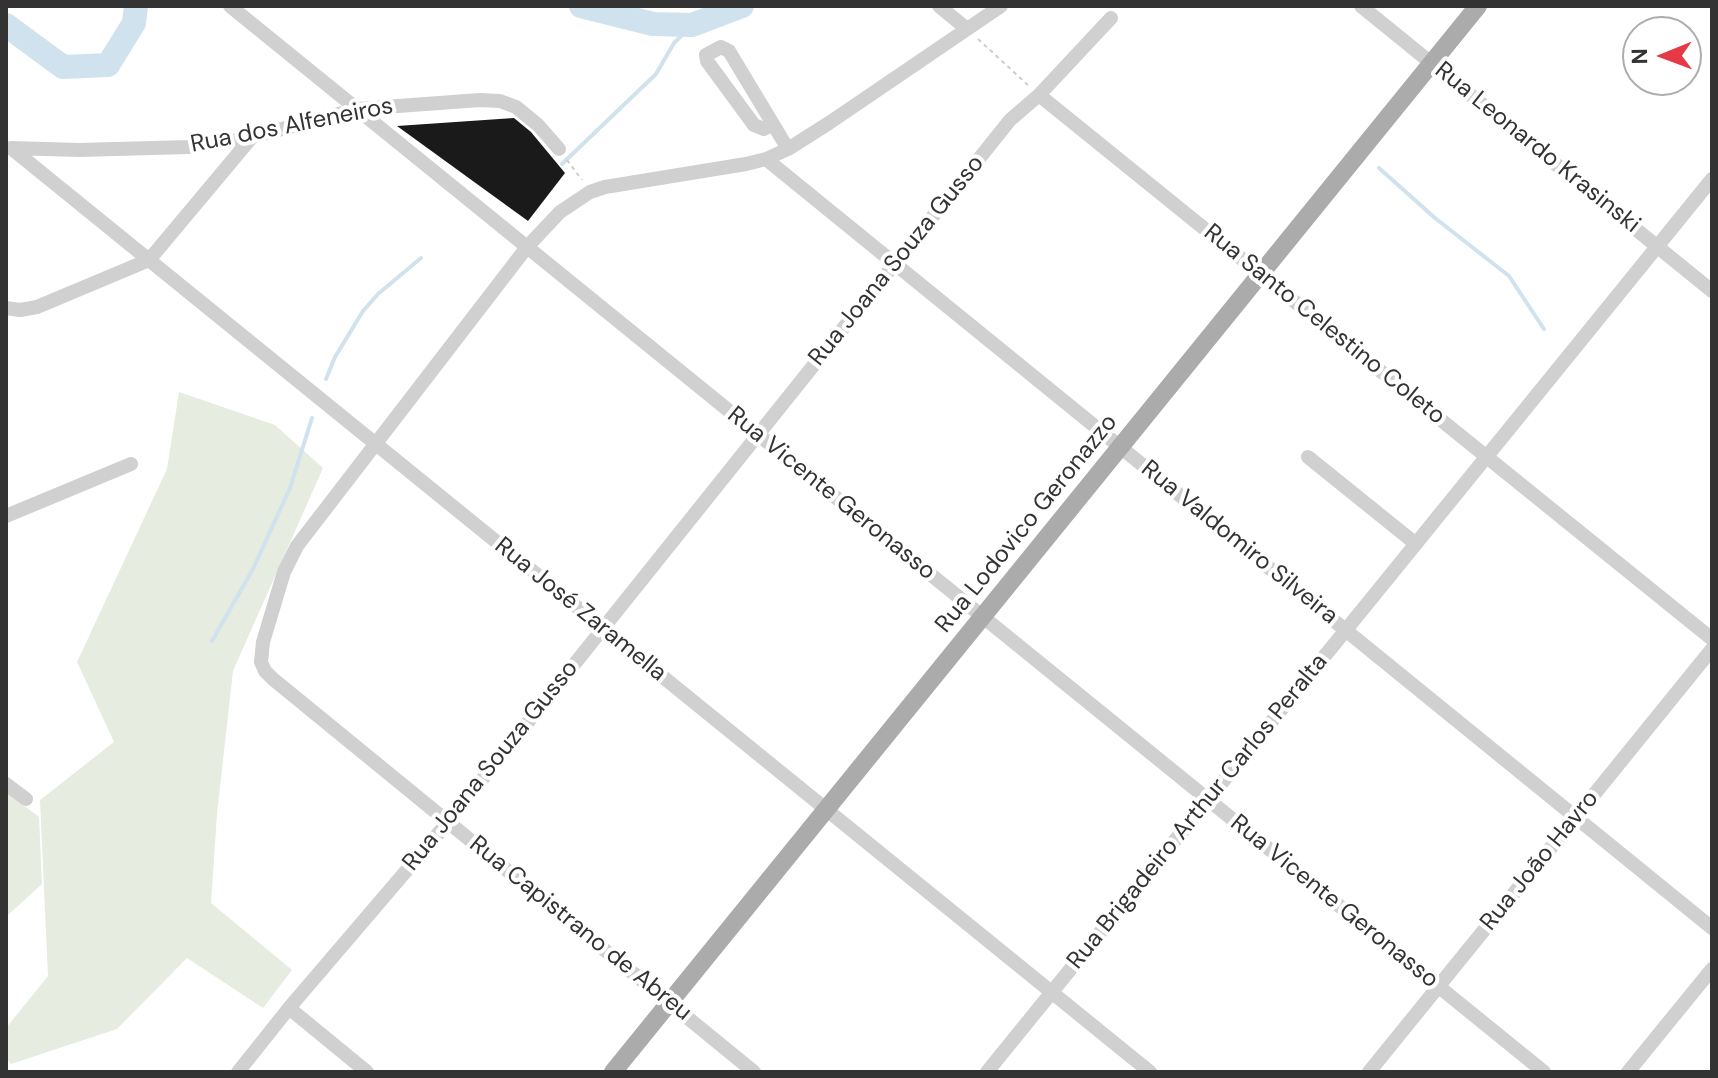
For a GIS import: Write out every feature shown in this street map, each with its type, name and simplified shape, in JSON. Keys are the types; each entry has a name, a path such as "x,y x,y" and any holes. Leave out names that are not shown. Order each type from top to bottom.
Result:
{"main road":[{"name":"Rua Lodovico Geronazzo","path":"613,1072 1478,6"}],"street":[{"name":"Rua Vicente Geronasso","path":"230,6 1544,1072"},
{"path":"939,6 967,29"},
{"path":"375,444 527,247 560,212 590,192 623,183 766,159 788,149 1001,6"},
{"name":"Rua Leonardo Krasinski","path":"1361,6 1712,291"},
{"name":"Rua Joana Souza Gusso","path":"238,1072 448,822 1010,120 1039,95 1111,18"},
{"path":"773,124 764,129 754,125 707,61 706,55 721,47 729,51 773,124 788,149"},
{"name":"Rua Santo Celestino Coleto","path":"1039,95 1712,639"},
{"name":"Rua dos Alfeneiros","path":"8,148 189,147 252,137 357,109 480,100 500,101 516,107 559,149"},
{"path":"6,308 20,310 37,307 149,260 252,137"},
{"name":"Rua José Zaramella","path":"8,148 1150,1072"},
{"name":"Rua Valdomiro Silveira","path":"766,159 1712,928"},
{"name":"Rua Brigadeiro Arthur Carlos Peralta","path":"987,1072 1712,179"},
{"name":"Rua Capistrano de Abreu","path":"375,444 289,559 263,642 261,662 265,671 754,1072"},
{"path":"1308,457 1416,544"},
{"path":"6,516 131,464"},
{"name":"Rua João Havro","path":"1369,1072 1712,649"},
{"path":"6,784 26,799"},
{"path":"1628,1072 1712,969"},
{"path":"289,1008 367,1072"}],"path":[{"path":"967,29 1039,95"}],"shaded area":[{"path":"179,392 275,425 323,468 233,671 217,814 211,903 292,970 263,1008 187,958 117,1029 11,1064 6,1058 6,1028 48,976 40,800 114,742 77,662 167,469"},
{"path":"6,792 39,817 42,884 8,915 6,913"}],"building":[{"path":"514,118 531,132 565,173 528,221 397,126"}],"waterway":[{"path":"6,25 63,67 108,65 134,23 136,6"},
{"path":"581,6 653,24 692,25 742,6"},
{"path":"562,164 656,74 674,43 692,25"},
{"path":"1379,168 1435,218 1509,276 1544,329"},
{"path":"326,379 335,357 363,311 378,294 421,258"},
{"path":"212,641 253,569 290,488 312,418"}]}
